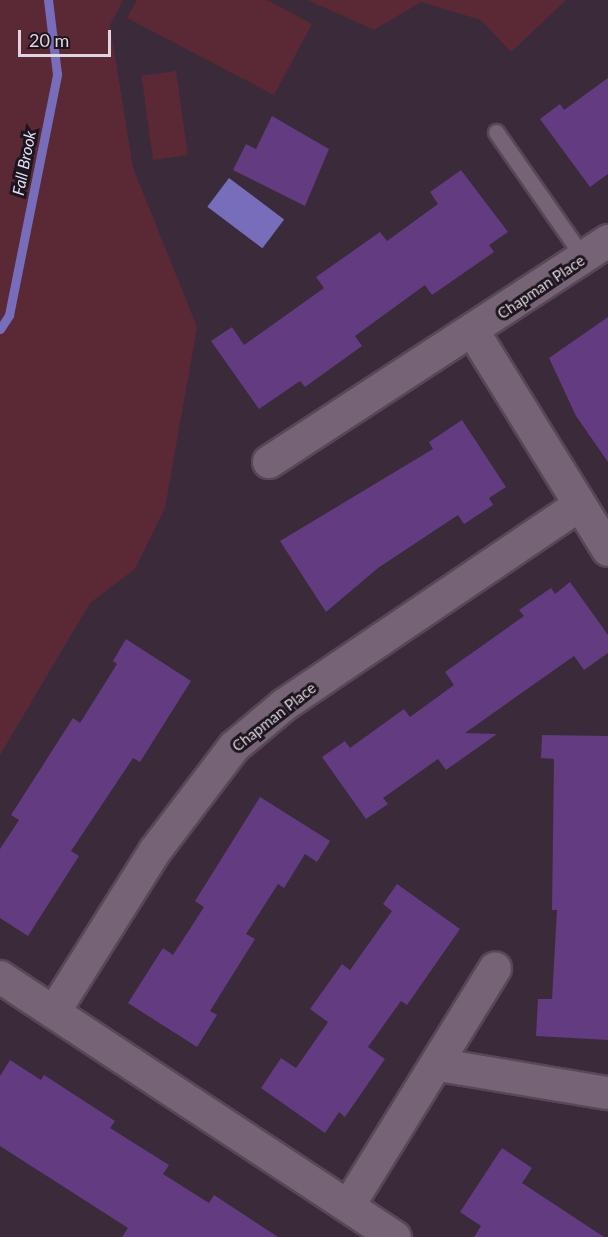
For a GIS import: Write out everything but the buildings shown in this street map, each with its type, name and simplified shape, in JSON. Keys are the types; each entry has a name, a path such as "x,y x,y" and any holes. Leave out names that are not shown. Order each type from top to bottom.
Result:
{"street":[{"name":"Chapman Place","path":"269,462 474,333 596,250"},
{"path":"474,333 608,550"},
{"name":"Chapman Place","path":"54,1012 161,843 234,747 284,705 579,505"},
{"path":"349,1205 440,1065 495,969"},
{"path":"0,977 395,1237"},
{"path":"440,1065 608,1093"}],"lane":[{"path":"496,132 596,250"}],"shaded area":[{"path":"0,0 123,0 110,25 133,168 197,327 165,508 135,569 90,603 0,755"},
{"path":"137,0 267,0 312,24 274,95 127,18"},
{"path":"308,0 566,0 511,52 481,20 421,2 374,30"},
{"path":"176,71 188,155 153,160 141,76"},
{"path":"229,178 284,220 262,248 207,207"}],"waterway":[{"name":"Fall Brook","path":"0,329 9,315 57,74 48,0"}]}
